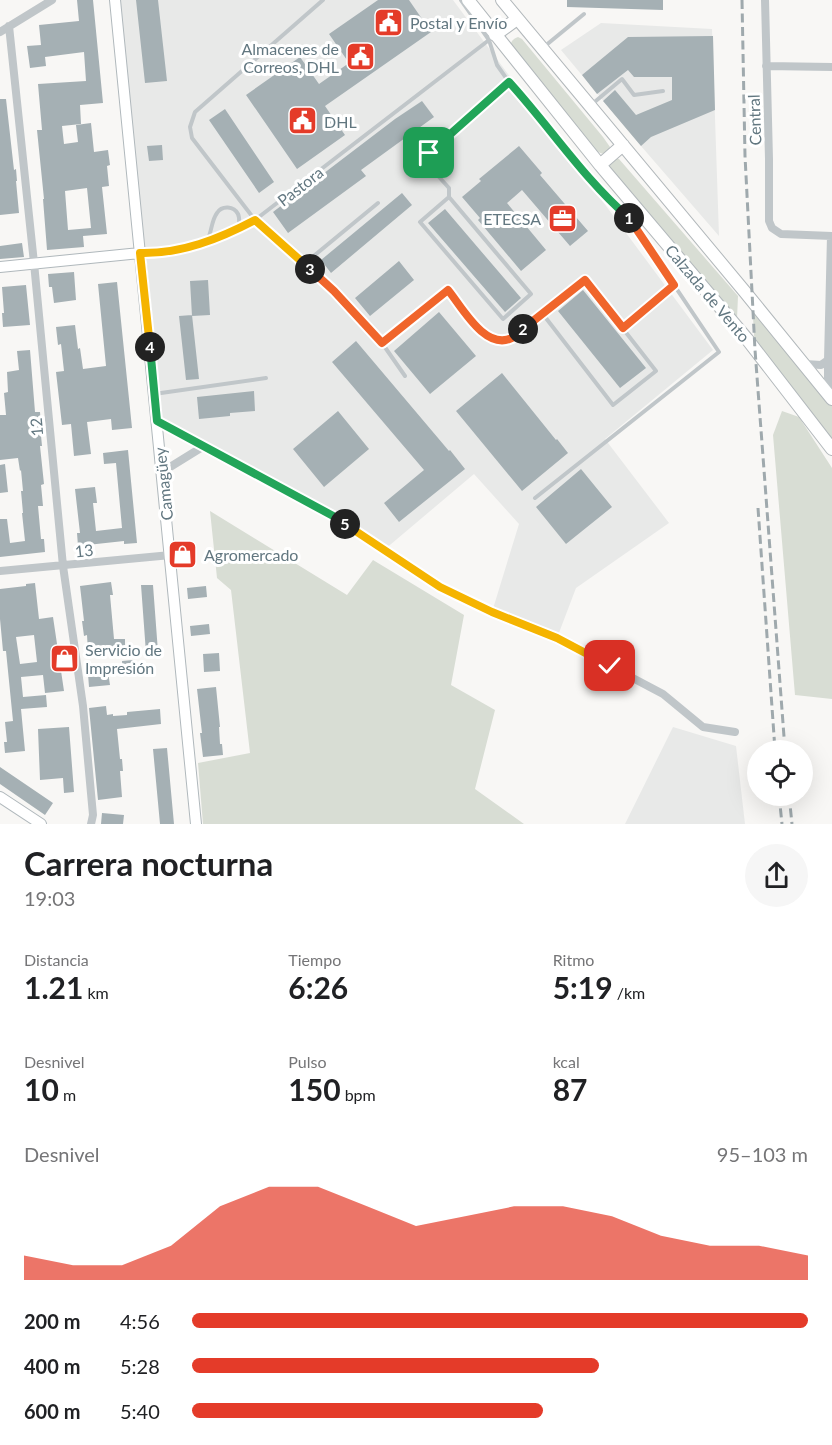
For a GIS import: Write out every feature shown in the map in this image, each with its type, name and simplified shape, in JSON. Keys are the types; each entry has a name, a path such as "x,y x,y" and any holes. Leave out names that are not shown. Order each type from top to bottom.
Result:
{"main road":[{"name":"Camagüey","path":"115,0 196,824"},
{"name":"Calzada de Vento","path":"468,0 492,37 747,339 832,449"},
{"name":"Calzada de Vento","path":"502,0 831,397"},
{"path":"492,37 518,19"},
{"path":"600,165 623,145"},
{"name":"Pastora","path":"0,267 140,253"},
{"path":"1,800 41,824"}],"street":[{"path":"0,32 52,0"},
{"name":"Central","path":"765,0 769,159 768,221 772,228 781,234 832,236"},
{"name":"12","path":"9,26 63,566 82,706 93,814 91,824"},
{"path":"766,66 832,67"},
{"path":"831,397 827,387 832,236"},
{"path":"803,364 821,366 828,360"},
{"path":"157,421 335,517 440,587 492,612 557,638 663,694 703,728 735,732"},
{"path":"162,472 204,446"},
{"name":"13","path":"0,571 171,555"}],"lane":[{"path":"323,0 195,112 190,127 192,138 255,220 334,291 382,343 405,376"},
{"path":"461,0 492,37 497,65 509,82 584,174 631,221 719,352 535,498"},
{"path":"542,48 584,14"},
{"name":"Pastora","path":"140,253 187,248 238,229 255,220 492,37"},
{"path":"590,105 622,79 634,95 663,91"},
{"path":"449,197 420,222 503,319 531,294 449,197 449,188 430,166 429,153 509,82"},
{"path":"304,264 378,203"},
{"path":"205,242 209,237 218,210 223,208 232,208 236,211 239,216 238,229"},
{"path":"382,343 448,290 481,332 490,338 501,340 511,338 542,313 585,280 656,371 613,405 542,313"},
{"path":"623,328 674,285"},
{"path":"154,394 266,378"}],"shaded area":[{"path":"115,0 453,0 713,350 605,439 669,523 576,588 557,638 492,612 519,524 474,474 384,550 157,421"},
{"path":"601,23 712,29 719,236 561,50"},
{"path":"518,37 603,137 610,147 609,150 602,153 597,151 510,47 512,40"},
{"path":"616,158 738,296 737,319 610,167 610,163"},
{"path":"752,301 832,399 832,449 755,350"},
{"path":"782,411 799,417 832,468 832,699 795,695 773,435"},
{"path":"210,511 347,595 373,560 464,615 451,685 495,710 475,789 524,824 203,824 198,763 250,753 231,590 217,578"},
{"path":"673,727 736,746 745,824 625,824"}],"building":[{"path":"77,0 93,0 103,103 80,105 81,124 62,126 64,144 78,142 76,125 91,123 94,152 108,150 109,186 102,187 107,234 83,236 84,247 47,250 37,130 42,130 38,84 86,81 84,52 45,57 46,66 30,68 27,46 41,45 39,25 79,21","holes":["87,188 91,228 68,230 65,191"]},
{"path":"136,0 158,0 167,81 145,83"},
{"path":"378,0 409,0 431,32 325,106 345,135 297,169 246,95 300,57 319,84 349,63 329,34"},
{"path":"567,0 663,0 663,10 567,7"},
{"path":"713,36 715,110 651,137 641,146 603,101 615,90 636,115 672,100 672,77 634,77 628,70 597,94 582,75 628,37"},
{"path":"0,99 6,99 14,170 16,169 19,213 0,215"},
{"path":"422,101 434,117 361,170 366,176 288,233 273,212"},
{"path":"225,109 274,182 259,193 209,120"},
{"path":"162,145 163,160 149,161 147,146"},
{"path":"519,146 542,173 540,175 588,231 570,246 522,190 507,203 546,250 521,271 478,220 480,218 462,197 481,181 479,179"},
{"path":"402,193 412,205 331,273 321,260"},
{"path":"445,209 521,298 505,312 428,223"},
{"path":"22,243 24,257 0,259 0,246"},
{"path":"399,261 414,280 370,316 355,298"},
{"path":"74,272 76,300 54,303 48,274"},
{"path":"208,280 210,315 192,316 190,281"},
{"path":"117,282 132,428 112,430 111,419 87,422 91,454 74,456 71,424 62,425 56,372 64,371 61,344 58,345 56,327 75,325 83,369 106,366 98,284"},
{"path":"26,285 30,325 3,327 2,287"},
{"path":"583,290 646,368 620,388 558,311"},
{"path":"439,312 476,356 430,394 394,351"},
{"path":"192,315 199,379 186,380 179,316"},
{"path":"356,341 465,469 399,522 384,503 424,470 332,362"},
{"path":"30,350 35,412 40,412 41,425 42,446 40,446 44,484 41,485 43,506 38,506 41,539 44,539 45,552 0,557 0,519 7,519 10,543 25,541 21,470 18,458 0,460 0,415 6,415 4,393 8,392 7,372 19,370 17,351"},
{"path":"502,373 568,453 522,491 456,411"},
{"path":"254,391 255,411 199,419 197,397"},
{"path":"338,411 369,449 324,487 293,449"},
{"path":"128,450 137,543 124,544 124,541 78,546 77,533 80,533 75,489 95,487 97,503 93,503 96,531 122,528 116,463 104,464 103,453"},
{"path":"5,464 8,492 0,493 0,465"},
{"path":"581,469 612,507 566,544 536,507"},
{"path":"111,582 114,639 125,639 125,649 88,652 87,635 84,636 82,621 84,621 80,586"},
{"path":"35,583 39,619 53,617 64,691 45,693 43,675 21,677 23,697 46,695 47,707 21,709 25,751 5,753 4,742 7,742 5,722 13,721 6,651 3,651 0,589 26,586 26,584","holes":["34,635 37,662 20,664 16,637"]},
{"path":"141,585 153,585 158,652 146,653"},
{"path":"206,586 207,597 188,599 187,588"},
{"path":"209,624 210,634 191,636 190,626"},
{"path":"219,653 220,671 204,672 203,654"},
{"path":"133,660 135,673 123,674 122,661"},
{"path":"108,672 110,685 89,687 88,674"},
{"path":"216,687 220,744 222,744 223,755 203,757 197,689"},
{"path":"106,706 107,715 113,714 113,716 127,715 127,712 160,709 161,724 117,729 123,771 120,771 122,797 98,800 89,708"},
{"path":"69,727 74,792 64,793 63,778 40,780 38,729"},
{"path":"167,748 174,824 160,824 153,749"},
{"path":"0,767 53,803 45,815 0,784"},
{"path":"102,813 124,815 123,824 101,824"}],"railway":[{"path":"742,0 745,156 755,350 784,740"},
{"path":"758,508 774,740"},
{"path":"780,806 782,824"},
{"path":"790,806 792,824"}],"place":[{"name":"Postal y Envío","path":"389,22"},
{"name":"Almacenes de Correos, DHL","path":"360,57"},
{"name":"DHL","path":"303,121"},
{"name":"ETECSA","path":"562,218"},
{"name":"Agromercado","path":"183,554"},
{"name":"Servicio de Impresión","path":"64,658"}],"route":[{"path":"429,153 509,82 576,165 631,221 674,285 623,328 585,280 511,338 501,340 490,338 481,332 448,290 382,343 334,291 255,220 227,234 187,248 140,253 157,421 335,517 440,587 492,612 557,638 610,666"}]}
